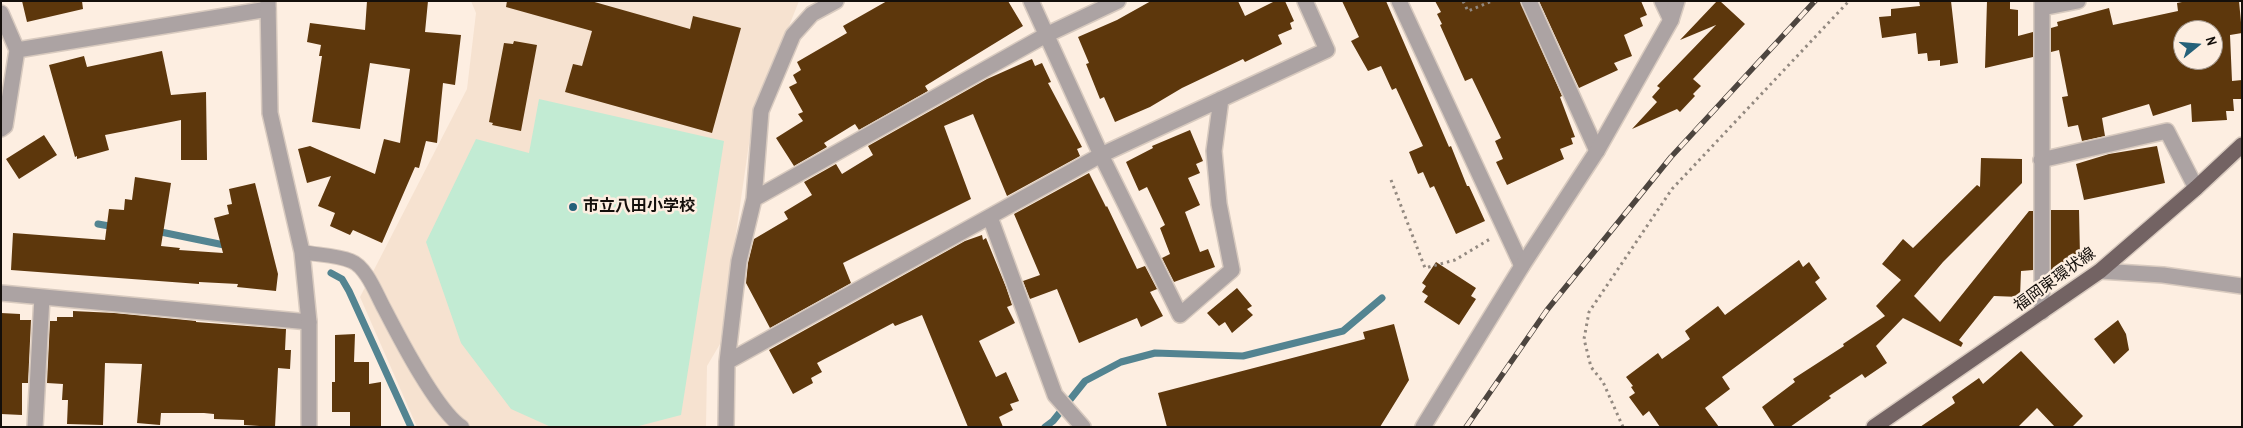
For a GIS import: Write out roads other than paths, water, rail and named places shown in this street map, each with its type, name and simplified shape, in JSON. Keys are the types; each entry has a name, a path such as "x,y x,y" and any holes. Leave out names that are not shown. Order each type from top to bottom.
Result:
{"main road":[{"name":"福岡東環状線","path":"1874,427 2100,271 2196,188 2242,145"}],"street":[{"path":"726,427 726,362 739,261 754,199 761,111 792,35 812,14 836,1"},
{"path":"1031,1 1102,155 1180,315 1232,270 1221,212 1214,152 1221,99"},
{"path":"754,199 1046,35 1118,1"},
{"path":"726,362 1102,155 1326,50 1305,1"},
{"path":"1399,1 1522,266"},
{"path":"1529,1 1598,151"},
{"path":"1662,1 1671,20"},
{"path":"1423,427 1522,266 1598,151 1671,20 1677,1"},
{"path":"2042,312 2042,5 2078,1"},
{"path":"17,50 268,5 270,113 302,252 309,322 309,427"},
{"path":"1,14 17,50 5,126 1,129"},
{"path":"2041,160 2167,131 2196,188"},
{"path":"990,217 1055,395 1083,427"},
{"path":"2100,271 2162,275 2242,286"},
{"path":"1,293 309,322"},
{"path":"34,427 42,297"}],"lane":[{"path":"302,252 353,261 371,281 395,330 437,399 456,423 462,427"}],"waterway":[{"path":"98,224 115,227"},
{"path":"156,231 229,246"},
{"path":"331,273 342,279 349,291 411,427"},
{"path":"1045,427 1053,421 1085,381 1121,362 1155,353 1243,356 1343,331 1382,298"}],"railway":[{"path":"1466,427 1547,310 1671,157 1815,1"}],"place":[{"name":"市立八田小学校","path":"573,207"}]}
